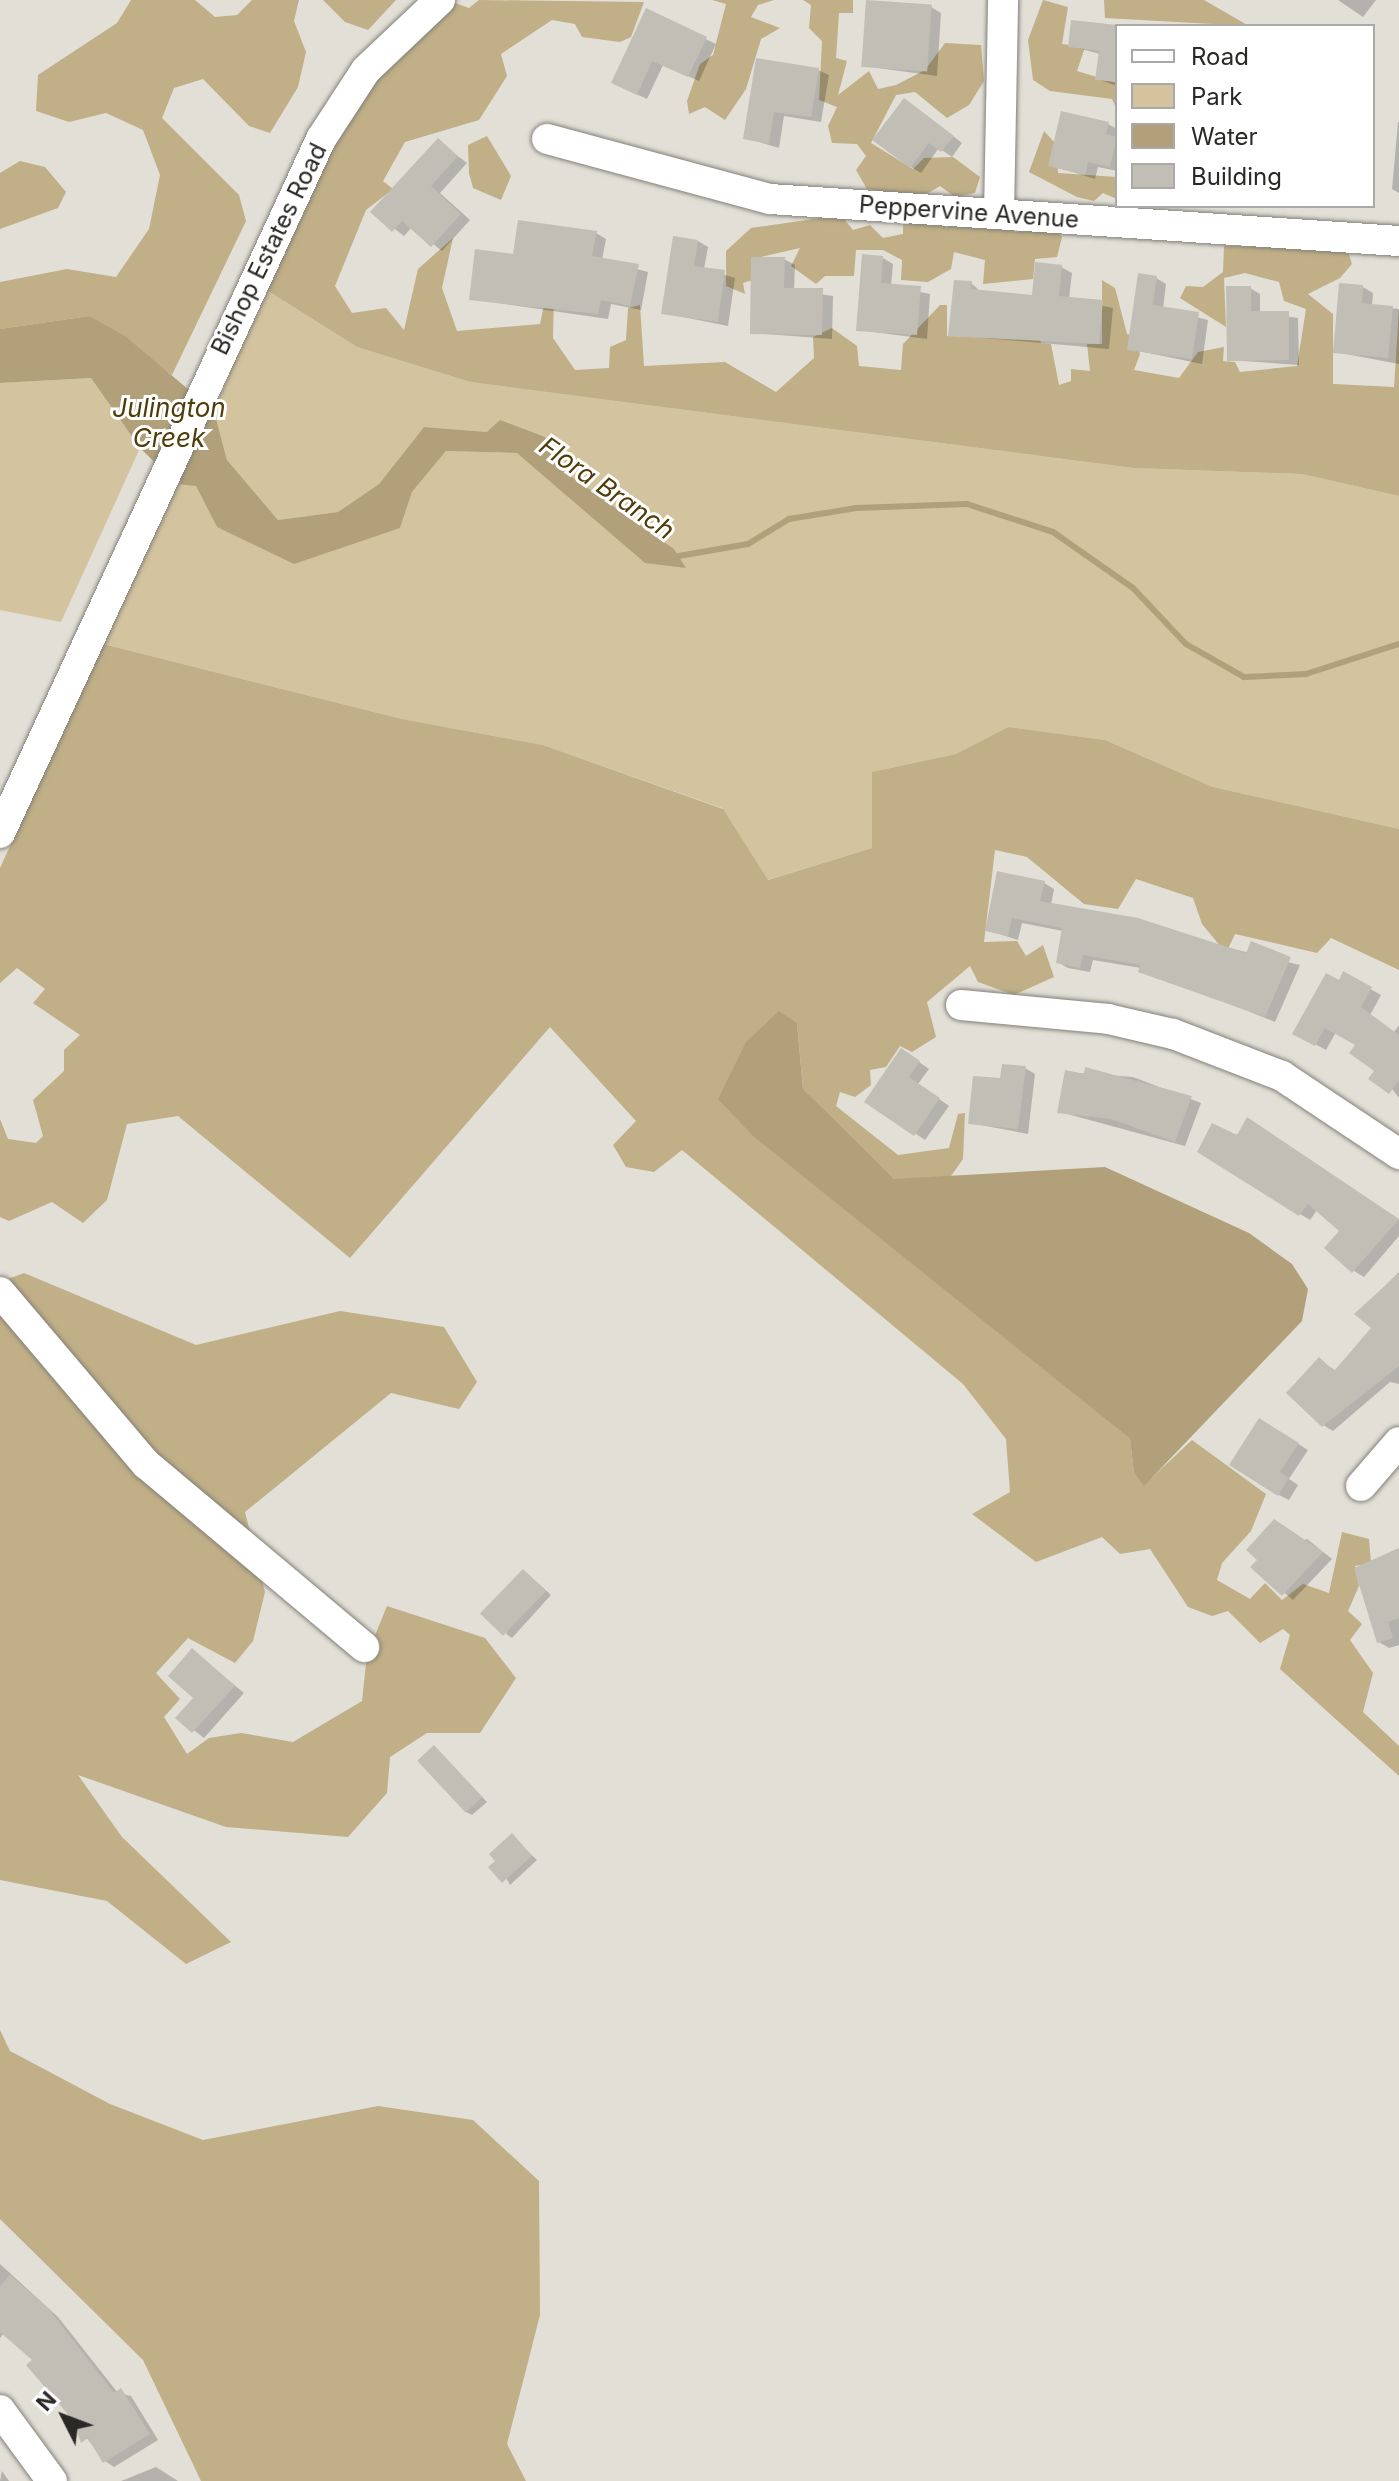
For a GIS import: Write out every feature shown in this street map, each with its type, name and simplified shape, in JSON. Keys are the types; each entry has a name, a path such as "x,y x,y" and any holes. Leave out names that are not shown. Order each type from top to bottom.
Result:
{"street":[{"name":"Bishop Estates Road","path":"0,833 211,371 328,128 387,46 440,0"},
{"path":"999,214 1003,0"},
{"name":"Peppervine Avenue","path":"547,139 770,199 1399,241"},
{"path":"961,1005 1108,1019 1173,1034 1282,1076 1399,1154"},
{"path":"0,1292 146,1464 364,1647"},
{"path":"1361,1486 1399,1442"},
{"path":"0,2410 52,2481"}],"green space":[{"path":"265,289 357,347 470,382 1133,468 1302,474 1399,496 1399,829 1213,787 1105,740 1008,727 956,754 873,772 872,848 767,880 722,808 543,745 402,719 103,644 177,484 196,485 217,527 400,528 412,492 446,451 518,453 645,562 685,567 674,549 562,470 545,437 424,427 379,484 338,512 278,520 227,460 214,411"},
{"path":"91,378 140,448 61,622 0,610 0,383"}],"shaded area":[{"path":"131,0 195,0 215,17 237,15 252,0 299,0 294,21 306,52 298,87 270,133 249,126 203,79 174,88 162,118 239,195 246,221 172,375 89,316 0,329 0,282 67,269 116,277 149,229 160,175 143,130 106,113 69,122 36,111 38,75 117,23"},
{"path":"323,0 396,0 368,30 345,22"},
{"path":"479,0 644,2 631,37 620,42 582,37 575,24 552,20 501,54 507,76 479,120 405,142 383,181 393,189 366,210 335,286 352,313 386,308 404,330 418,269 453,238 442,288 457,331 540,324 546,295 554,292 553,338 575,370 609,368 610,347 626,340 628,308 640,305 644,366 725,362 776,392 814,358 813,337 832,328 857,346 859,366 901,370 903,344 940,305 947,305 947,336 1014,339 1021,297 1031,295 1031,314 1041,343 1051,344 1059,385 1071,381 1071,369 1090,371 1087,344 1102,344 1102,280 1115,288 1127,334 1135,336 1140,354 1134,370 1179,378 1198,352 1224,347 1223,361 1235,362 1240,372 1297,366 1306,309 1284,301 1279,282 1245,273 1224,278 1226,327 1180,298 1186,286 1203,287 1223,272 1224,246 1347,248 1352,264 1340,278 1308,294 1333,314 1333,384 1394,387 1399,308 1399,496 1302,474 1133,468 470,382 357,347 265,289 310,182 394,53 455,3 469,8"},
{"path":"712,0 774,0 758,5 751,17 780,28 761,39 746,89 725,120 705,107 689,114 687,101 700,64 713,55 726,4"},
{"path":"803,0 853,0 853,13 839,13 836,58 847,61 838,95 869,71 878,89 896,85 925,70 945,43 981,45 984,81 969,105 947,118 915,92 896,95 871,143 913,169 924,158 953,157 980,177 975,193 955,197 940,186 920,198 867,189 856,170 866,156 857,144 832,143 828,126 837,107 819,100 822,41 809,28 811,5"},
{"path":"1043,0 1068,7 1062,44 1085,47 1077,71 1115,82 1115,106 1112,99 1050,91 1033,80 1028,40"},
{"path":"1104,0 1204,0 1246,24 1213,24 1105,18"},
{"path":"1044,131 1056,144 1058,173 1115,177 1115,198 1103,193 1094,201 1077,197 1029,172"},
{"path":"487,136 511,176 501,200 473,188 469,173 468,145"},
{"path":"20,161 45,167 66,192 58,208 0,229 0,173"},
{"path":"841,215 853,230 870,225 883,238 903,234 903,222 1055,229 1062,237 1057,257 1035,259 1033,279 983,284 985,260 954,252 951,269 928,282 901,280 902,260 883,250 856,250 854,276 825,276 816,284 791,266 800,248 756,258 756,279 743,283 745,294 726,286 726,251 751,228"},
{"path":"103,644 402,719 543,745 723,809 768,880 872,848 872,772 956,754 1008,727 1105,740 1213,787 1399,829 1399,970 1331,938 1317,953 1235,934 1226,953 1202,924 1193,898 1136,879 1118,909 1084,904 1027,857 995,850 984,942 1017,941 1026,956 1043,945 1054,977 1014,995 978,982 970,966 927,1002 936,1037 912,1052 900,1046 886,1067 870,1070 871,1085 855,1097 840,1092 836,1106 898,1155 949,1148 958,1114 965,1113 963,1159 949,1179 894,1179 868,1159 803,1089 797,1023 754,1136 1130,1439 1134,1473 1144,1485 1192,1440 1266,1494 1251,1531 1222,1563 1217,1580 1250,1599 1265,1583 1282,1600 1303,1584 1329,1593 1342,1532 1369,1539 1371,1563 1355,1566 1359,1586 1348,1611 1362,1624 1350,1640 1373,1673 1363,1712 1399,1746 1399,1776 1280,1669 1290,1635 1283,1629 1260,1643 1228,1611 1212,1616 1188,1607 1150,1549 1120,1554 1102,1537 1036,1562 972,1514 1010,1492 1006,1439 963,1384 682,1150 654,1172 626,1167 613,1145 636,1121 550,1027 350,1258 178,1116 127,1124 107,1200 83,1223 52,1202 9,1221 0,1217 0,1119 8,1139 36,1143 43,1136 33,1100 64,1071 64,1050 80,1035 33,1003 45,989 17,968 0,983 0,868"},
{"path":"24,1273 196,1345 340,1311 444,1327 477,1382 459,1409 391,1393 245,1512 265,1592 253,1641 235,1663 188,1638 156,1673 180,1699 164,1717 187,1754 209,1738 241,1733 293,1742 362,1701 367,1655 387,1606 485,1638 516,1678 480,1733 427,1733 390,1757 387,1793 348,1837 226,1827 78,1775 122,1837 231,1942 186,1964 107,1901 0,1880 0,1282"},
{"path":"0,2030 10,2051 110,2104 203,2140 378,2106 473,2120 539,2181 540,2315 507,2444 526,2481 201,2481 143,2360 0,2219"}],"water":[{"name":"Julington Creek","path":"89,316 125,336 214,411 227,460 278,520 338,512 379,484 424,427 487,432 500,420 545,437 562,470 674,549 686,568 645,563 517,453 446,451 412,492 400,528 294,564 217,527 196,486 177,484 140,448 91,378 0,383 0,329"},
{"path":"779,1011 797,1023 803,1089 894,1179 1105,1167 1249,1233 1292,1264 1308,1289 1302,1321 1144,1486 1134,1473 1130,1439 753,1136 718,1099 746,1042"}],"building":[{"path":"866,0 932,5 927,71 861,67"},
{"path":"646,8 707,37 688,77 652,61 637,95 611,83"},
{"path":"1071,20 1115,25 1115,82 1095,80 1099,51 1068,47"},
{"path":"756,58 819,68 811,117 774,112 769,144 743,139"},
{"path":"904,98 954,136 941,152 929,143 910,168 872,140"},
{"path":"1061,111 1109,122 1106,134 1115,136 1110,167 1088,162 1085,175 1048,166"},
{"path":"438,138 458,156 431,186 461,214 431,247 402,221 392,232 370,212"},
{"path":"518,220 597,231 592,256 639,264 630,306 601,300 598,314 469,300 475,249 513,254"},
{"path":"673,236 698,240 694,266 725,270 718,322 661,314"},
{"path":"862,254 883,256 881,283 921,286 917,335 856,331"},
{"path":"751,257 785,257 784,288 823,288 822,335 750,334"},
{"path":"1035,262 1062,265 1059,296 1103,300 1099,344 948,336 954,280 972,281 971,289 1032,295"},
{"path":"1138,273 1157,276 1153,305 1199,312 1192,359 1127,350"},
{"path":"1339,283 1363,285 1362,303 1393,306 1388,358 1333,353"},
{"path":"1226,286 1251,286 1251,311 1289,311 1289,360 1227,361"},
{"path":"997,871 1045,881 1040,901 1138,918 1246,953 1251,941 1291,957 1265,1017 1138,972 1140,965 1083,955 1080,968 1056,963 1062,928 1012,918 1008,936 985,931"},
{"path":"1343,971 1372,987 1361,1007 1399,1035 1399,1080 1389,1094 1368,1079 1374,1071 1349,1053 1355,1045 1325,1028 1315,1046 1292,1034 1326,973 1339,980"},
{"path":"901,1048 920,1061 909,1077 940,1098 914,1136 864,1102"},
{"path":"1002,1064 1026,1066 1018,1129 968,1124 973,1076 1000,1078"},
{"path":"1085,1067 1192,1096 1175,1142 1111,1119 1057,1113 1065,1070 1084,1074"},
{"path":"1247,1117 1399,1219 1352,1273 1324,1248 1339,1231 1308,1204 1299,1216 1197,1152 1212,1123 1237,1135"},
{"path":"1399,1273 1399,1366 1322,1427 1286,1393 1319,1357 1334,1371 1371,1328 1354,1314"},
{"path":"1259,1418 1299,1443 1280,1472 1289,1478 1278,1496 1229,1465"},
{"path":"1274,1519 1323,1552 1282,1596 1250,1567 1257,1560 1246,1550"},
{"path":"1399,1548 1399,1618 1388,1622 1393,1638 1377,1643 1354,1568"},
{"path":"523,1569 546,1591 503,1636 480,1614"},
{"path":"192,1648 235,1686 192,1733 175,1718 193,1698 168,1676"},
{"path":"434,1745 482,1797 466,1813 417,1761"},
{"path":"512,1833 532,1856 502,1883 488,1867 495,1861 489,1854"},
{"path":"10,2275 49,2309 114,2393 121,2388 150,2434 103,2463 88,2438 81,2443 72,2419 26,2365 32,2360 0,2332 0,2286"}],"waterway":[{"name":"Flora Branch","path":"673,557 748,544 789,519 856,508 967,504 1053,532 1133,588 1186,644 1244,677 1306,674 1399,644"}]}
